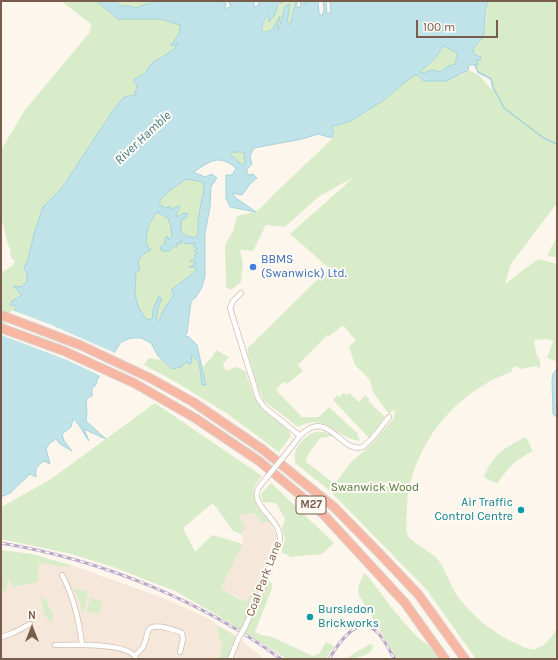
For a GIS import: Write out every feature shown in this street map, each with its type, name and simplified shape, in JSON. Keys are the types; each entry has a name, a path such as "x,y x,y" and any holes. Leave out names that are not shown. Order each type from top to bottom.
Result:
{"highway":[{"name":"M27","path":"1,315 80,345 150,378 193,402 247,438 334,506 418,594 466,659"},
{"name":"M27","path":"1,328 74,356 144,388 196,418 246,451 324,515 405,603 444,659"}],"street":[{"path":"241,293 231,304 230,308 258,398 264,407 300,435 311,427 323,428 330,430 351,446 358,448 367,443 389,417"},
{"name":"Coal Park Lane","path":"230,659 260,594 280,540 280,534 277,527 259,503 257,494 260,487 300,435"},
{"path":"62,575 78,614 82,644"},
{"path":"1,636 13,633 30,624"},
{"path":"55,645 82,644 129,650 136,657 144,644 147,631 151,627 157,626 177,630 182,633 183,639 180,652"}],"shaded area":[{"path":"254,513 261,522 270,522 277,537 266,569 262,573 249,599 244,601 221,588 243,544 239,515"},
{"path":"40,563 57,566 74,566 166,599 209,619 232,633 265,659 1,659 1,591 4,592 8,577 38,569"}],"green space":[{"path":"61,1 97,1 118,19 161,19 180,25 180,32 172,45 179,43 172,51 152,63 145,73 133,80 137,85 135,95 124,97 112,112 62,188 43,207 24,268 27,273 28,282 21,287 13,286 22,295 12,301 10,305 17,306 1,334 1,273 12,266 15,261 11,258 1,215 1,150 25,110 90,32 91,24"},
{"path":"115,1 156,1 136,8 121,6"},
{"path":"284,1 296,1 290,25 287,22 290,4 285,6 280,26 277,31 279,18 273,28 268,32 262,32 267,16 269,14 269,22"},
{"name":"Swanwick Wood","path":"488,1 557,1 557,203 511,264 505,284 538,259 557,264 557,361 547,358 553,341 547,339 534,340 536,353 540,360 540,369 536,366 520,369 516,366 513,367 511,372 491,381 472,393 455,407 440,424 427,443 417,463 410,484 406,521 408,536 439,561 456,593 478,619 509,640 528,649 539,648 545,644 557,629 557,659 476,659 427,590 329,490 295,463 297,448 309,435 316,432 324,432 333,436 320,438 307,456 306,462 335,484 350,463 372,444 394,418 395,409 389,414 373,392 370,380 355,365 349,346 356,341 345,327 342,326 328,337 327,335 298,365 303,371 287,384 285,382 281,384 276,390 302,417 319,417 329,407 357,433 360,441 351,439 324,424 316,422 298,427 264,401 256,382 247,349 329,268 290,234 354,177 318,197 285,227 266,225 253,251 240,250 243,264 241,282 231,290 226,287 225,245 233,231 237,216 252,213 262,207 333,138 334,131 331,127 352,121 384,100 414,75 461,75 468,70 479,75 492,90 491,79 478,72 475,65 478,65 473,51 486,26 486,8"},
{"path":"445,46 457,53 455,64 440,72 432,70 423,73 420,72 435,58"},
{"path":"233,152 244,152 245,162 242,165 231,155"},
{"path":"187,179 203,182 204,193 198,221 199,235 194,238 181,232 181,220 179,216 176,216 180,206 170,208 160,205 160,200 173,188"},
{"path":"157,212 168,218 172,236 168,240 167,236 165,244 160,247 177,247 177,242 180,238 197,243 197,258 191,261 197,263 190,267 197,268 196,271 172,290 175,295 164,309 159,321 156,319 162,299 153,310 152,320 146,319 139,308 135,295 136,271 140,269 138,261 147,244 146,238 153,216"},
{"path":"557,237 557,257 547,256"},
{"path":"216,350 229,357 223,364 226,371 236,367 245,371 258,404 289,431 291,436 279,452 228,414 174,381 144,365 149,358 162,360 173,369 190,354 199,362 202,384 206,385 203,367 213,356"},
{"path":"343,393 347,395 349,393 359,402 365,395 369,399 369,402 385,417 369,438 333,400 337,395 340,397"},
{"path":"155,403 262,476 255,486 254,496 257,506 270,522 261,522 254,513 239,515 245,528 242,531 242,535 233,531 213,503 183,528 195,552 212,535 243,544 221,588 240,600 247,601 264,570 269,570 266,579 272,583 272,588 255,632 272,637 313,656 319,654 326,642 334,646 326,659 287,659 212,612 175,591 113,567 71,554 1,539 1,507 51,479"},
{"path":"526,437 533,451 512,465 497,484 484,477 487,469 500,452"},
{"path":"271,483 334,543 322,554 291,557 281,552 285,540 282,528 285,519 276,503 263,502 261,494"},
{"path":"1,550 32,554 74,566 57,566 40,563 38,569 38,582 13,587 8,578 7,588 4,592 1,591"},
{"path":"364,573 415,635 429,646 439,659 397,659 359,595 358,587"},
{"path":"73,588 88,592 84,611 81,611 81,605"},
{"path":"40,596 46,599 53,615 53,622 49,621 46,616"},
{"path":"90,598 102,601 99,614 87,611"},
{"path":"217,625 237,637 228,659 219,659 223,644 220,639"},
{"path":"370,644 373,646 372,649 366,655 358,658 345,659"}],"water":[{"name":"River Hamble","path":"97,1 115,1 121,6 136,8 156,1 217,1 226,3 225,9 233,5 230,5 229,1 254,1 254,7 259,5 258,1 284,1 278,5 275,14 269,22 268,15 264,21 262,32 268,32 273,28 280,16 277,30 280,26 285,6 290,4 287,22 290,25 296,1 298,1 296,6 300,8 301,1 305,1 306,5 307,1 318,1 319,13 322,16 324,10 323,1 326,1 327,14 331,12 330,1 488,1 483,36 473,51 475,55 481,57 480,61 476,59 478,65 469,65 468,70 446,81 424,81 417,75 414,75 384,100 351,121 331,127 334,131 332,138 318,134 302,139 254,148 250,156 252,164 247,169 247,175 253,174 257,178 250,184 242,195 232,193 236,198 256,212 230,207 226,198 226,175 232,175 236,168 230,163 219,160 209,162 193,172 205,177 212,174 217,178 211,187 210,207 205,233 205,276 202,287 196,297 191,301 187,333 185,336 189,337 197,345 206,385 202,385 199,362 191,355 192,361 190,365 186,362 181,367 173,369 158,356 151,343 141,338 131,338 121,342 97,380 96,385 92,388 92,396 87,398 86,404 86,421 106,439 84,429 89,441 80,426 73,419 71,427 62,434 64,441 72,451 60,444 56,439 49,444 46,449 50,464 44,461 37,468 36,477 30,474 10,493 1,497 1,334 17,306 10,305 12,301 22,295 13,286 21,287 27,282 27,273 24,268 43,207 62,188 112,112 124,97 135,95 137,85 133,80 145,73 152,63 172,51 178,44 171,46 180,32 180,25 161,19 118,19","holes":["444,46 457,53 455,64 440,72 432,70 423,73 420,72 435,58","233,152 244,152 245,162 242,165 231,155","187,179 203,182 204,193 198,221 198,235 194,238 181,232 181,220 186,218 188,214 184,213 176,216 180,206 171,209 170,206 166,208 160,205 160,200 173,188","157,212 168,218 171,227 172,236 169,240 167,236 165,239 165,244 160,247 162,251 170,251 173,246 177,247 177,243 181,244 180,239 185,244 196,243 193,246 198,249 194,250 197,253 194,255 196,258 190,261 197,264 189,267 197,268 196,271 171,290 174,295 164,309 159,321 156,319 162,299 159,296 153,310 152,320 146,319 139,308 135,295 136,272 140,270 138,261 143,254 151,250 147,245 146,237 152,218"]},
{"path":"557,369 557,416 555,416 553,414 552,380 553,374"}],"pier":[{"path":"12,310 49,324 115,353 101,376 67,360 1,335 1,330"}],"waterway":[{"path":"475,65 478,72 491,79 493,87 504,108 545,139 557,144"}],"railway":[{"path":"1,543 38,550 75,560 112,571 148,585 183,600 217,618 250,637 281,659"},
{"path":"329,659 349,632 363,626 371,627 378,633 395,659"}],"place":[{"name":"BBMS (Swanwick) Ltd.","path":"253,267"},
{"name":"Air Traffic Control Centre","path":"521,510"},
{"name":"Bursledon Brickworks","path":"310,617"}]}
